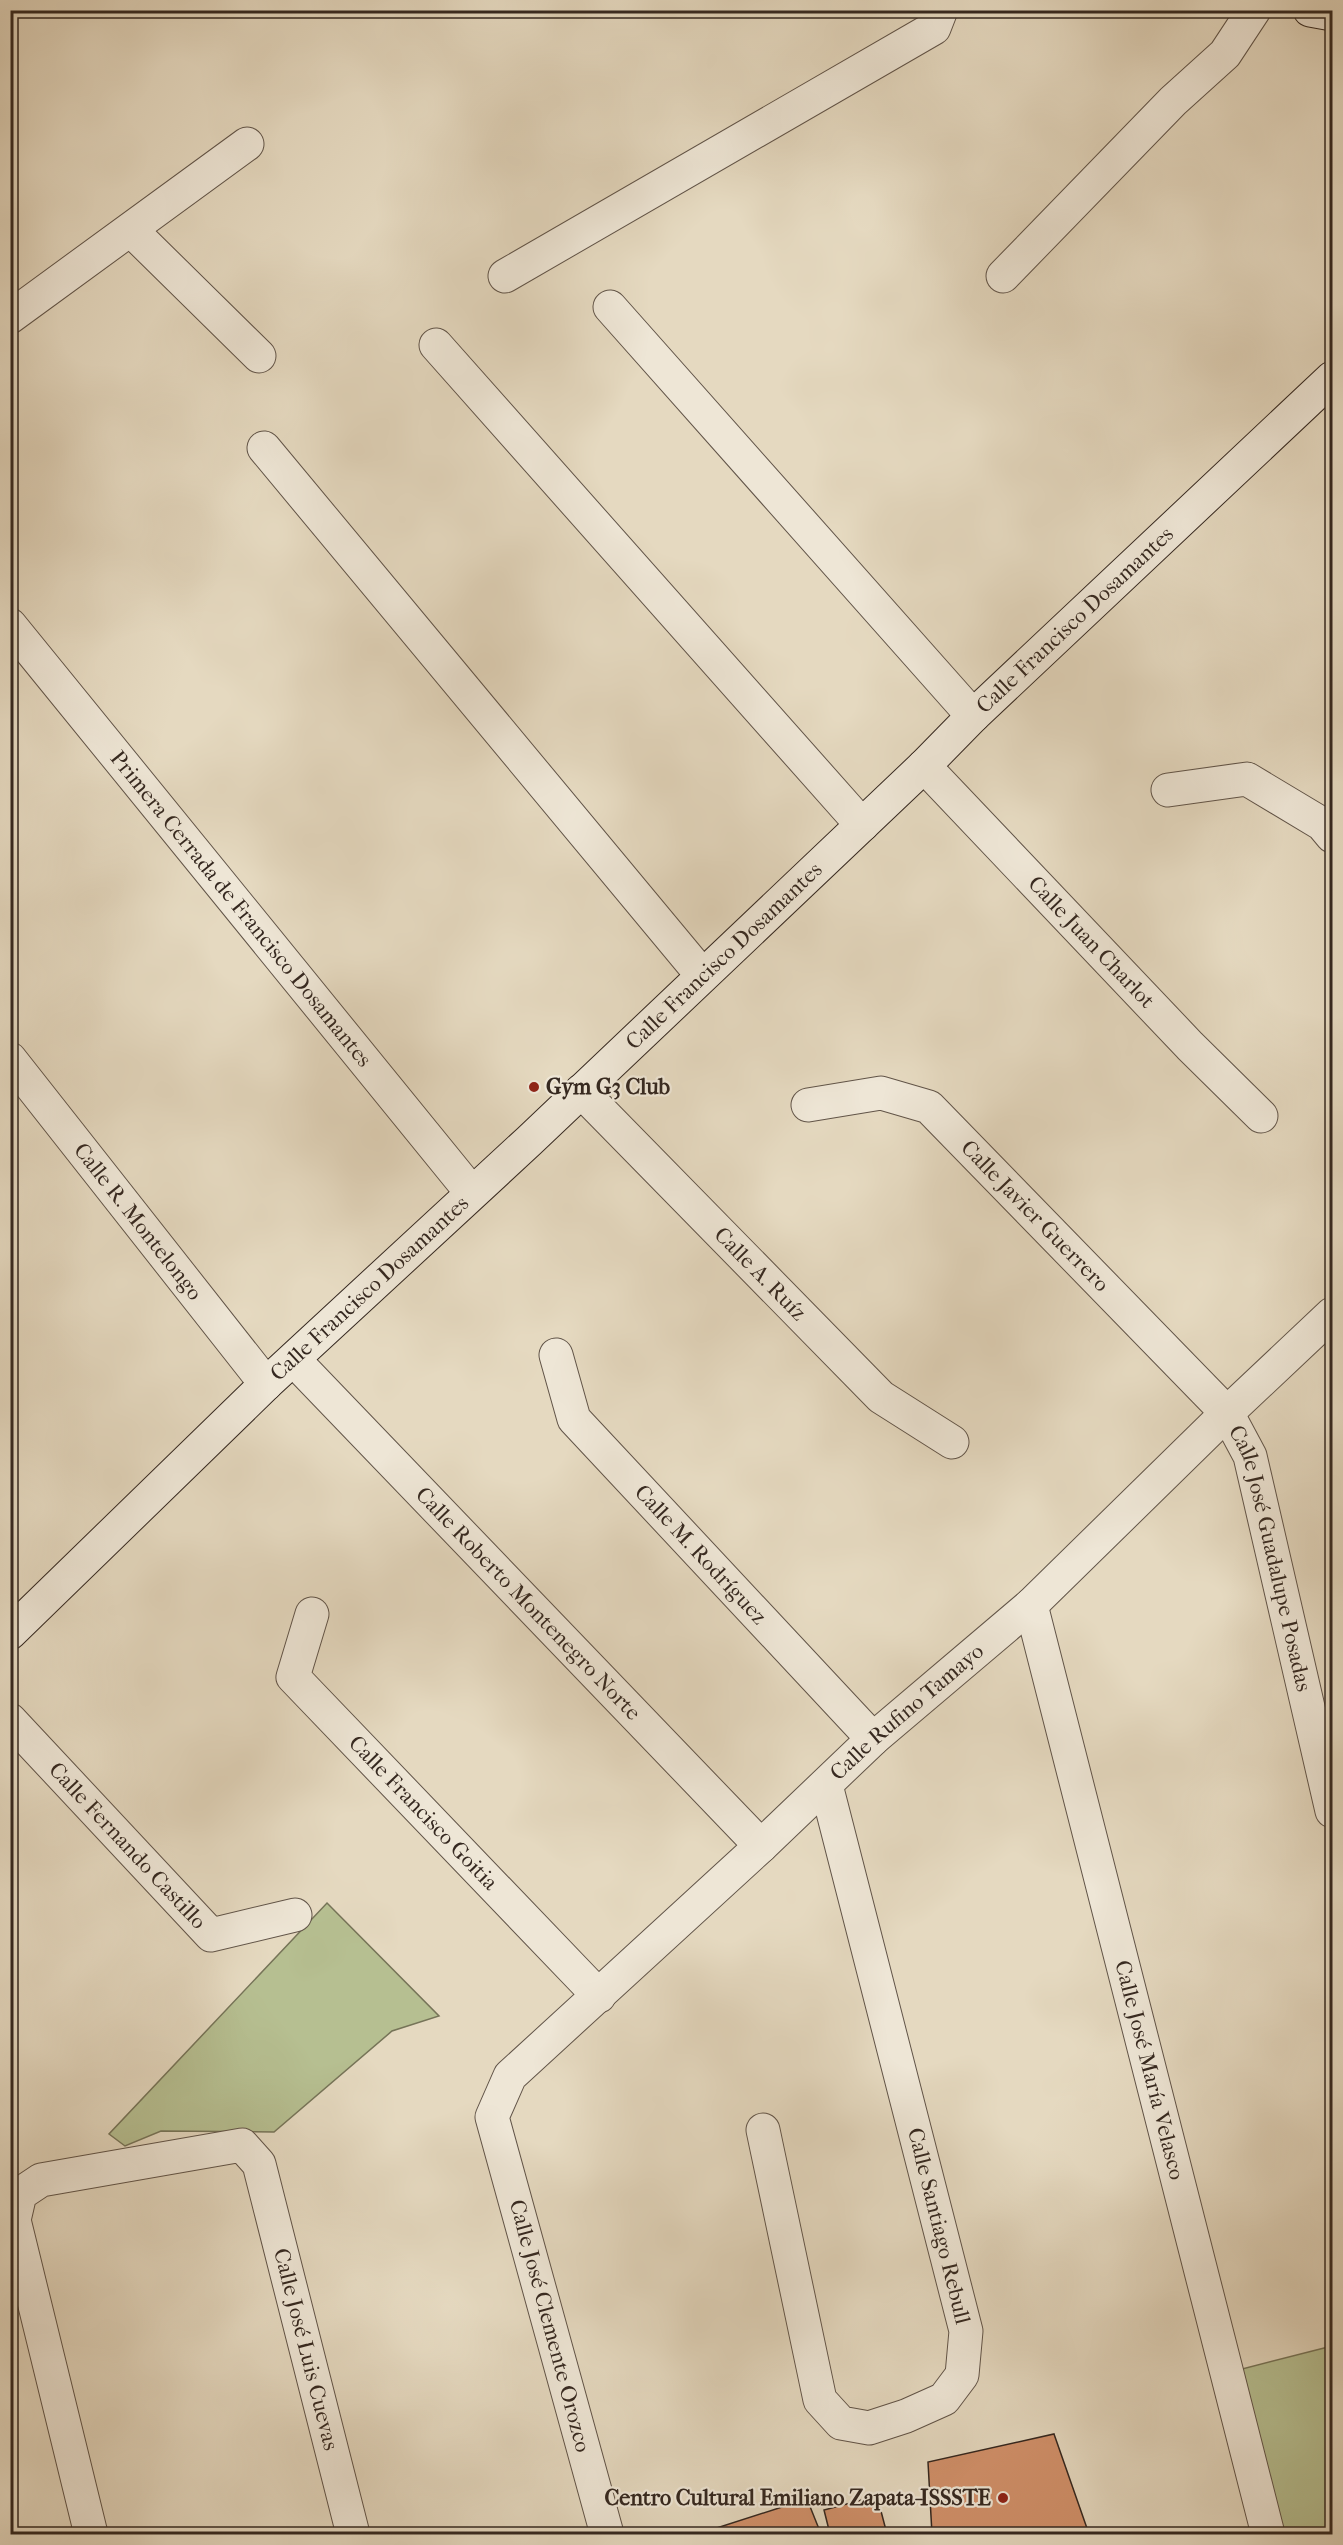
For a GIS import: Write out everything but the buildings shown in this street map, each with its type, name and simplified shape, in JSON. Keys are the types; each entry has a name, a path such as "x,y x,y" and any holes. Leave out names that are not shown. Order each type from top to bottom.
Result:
{"street":[{"path":"505,276 934,28 941,10"},
{"path":"1003,276 1173,101 1225,54 1254,10"},
{"path":"1310,10 1332,14"},
{"path":"10,317 247,144"},
{"path":"131,230 259,356"},
{"path":"610,307 973,716"},
{"path":"436,345 862,825"},
{"name":"Calle Francisco Dosamantes","path":"10,1633 266,1384 581,1091 924,766 973,716 1332,378"},
{"path":"264,448 702,975"},
{"name":"Primera Cerrada de Francisco Dosamantes","path":"10,625 472,1193"},
{"name":"Calle Juan Charlot","path":"924,766 1190,1046 1262,1116"},
{"path":"1168,790 1247,779 1322,824 1332,836"},
{"name":"Calle R. Montelongo","path":"10,1059 266,1384"},
{"name":"Calle A. Ruíz","path":"581,1091 881,1397 952,1442"},
{"name":"Calle Javier Guerrero","path":"808,1105 881,1093 929,1107 1227,1413"},
{"name":"Calle Rufino Tamayo","path":"492,2117 510,2076 761,1846 873,1739 1031,1605 1227,1413 1332,1314"},
{"name":"Calle M. Rodríguez","path":"556,1355 574,1419 873,1739"},
{"name":"Calle Roberto Montenegro Norte","path":"294,1360 761,1846"},
{"name":"Calle José Guadalupe Posadas","path":"1227,1413 1250,1455 1332,1811"},
{"name":"Calle José María Velasco","path":"1031,1605 1268,2535"},
{"name":"Calle Francisco Goitia","path":"312,1614 293,1677 599,1996"},
{"name":"Calle Fernando Castillo","path":"10,1720 211,1935 295,1915"},
{"name":"Calle Santiago Rebull","path":"763,2130 820,2400 841,2423 869,2428 906,2416 944,2399 962,2375 966,2331 826,1785"},
{"name":"Calle José Clemente Orozco","path":"492,2117 607,2535"},
{"name":"Calle José Luis Cuevas","path":"91,2535 14,2220 20,2194 41,2180 242,2145 259,2164 353,2535"}],"green space":[{"path":"327,1903 439,2016 392,2031 274,2132 161,2131 125,2146 109,2134"},
{"path":"1332,2346 1332,2534 1280,2534 1242,2369"}],"place":[{"name":"Gym G3 Club","path":"534,1087"},
{"name":"Centro Cultural Emiliano Zapata-ISSSTE","path":"1003,2498"}]}
